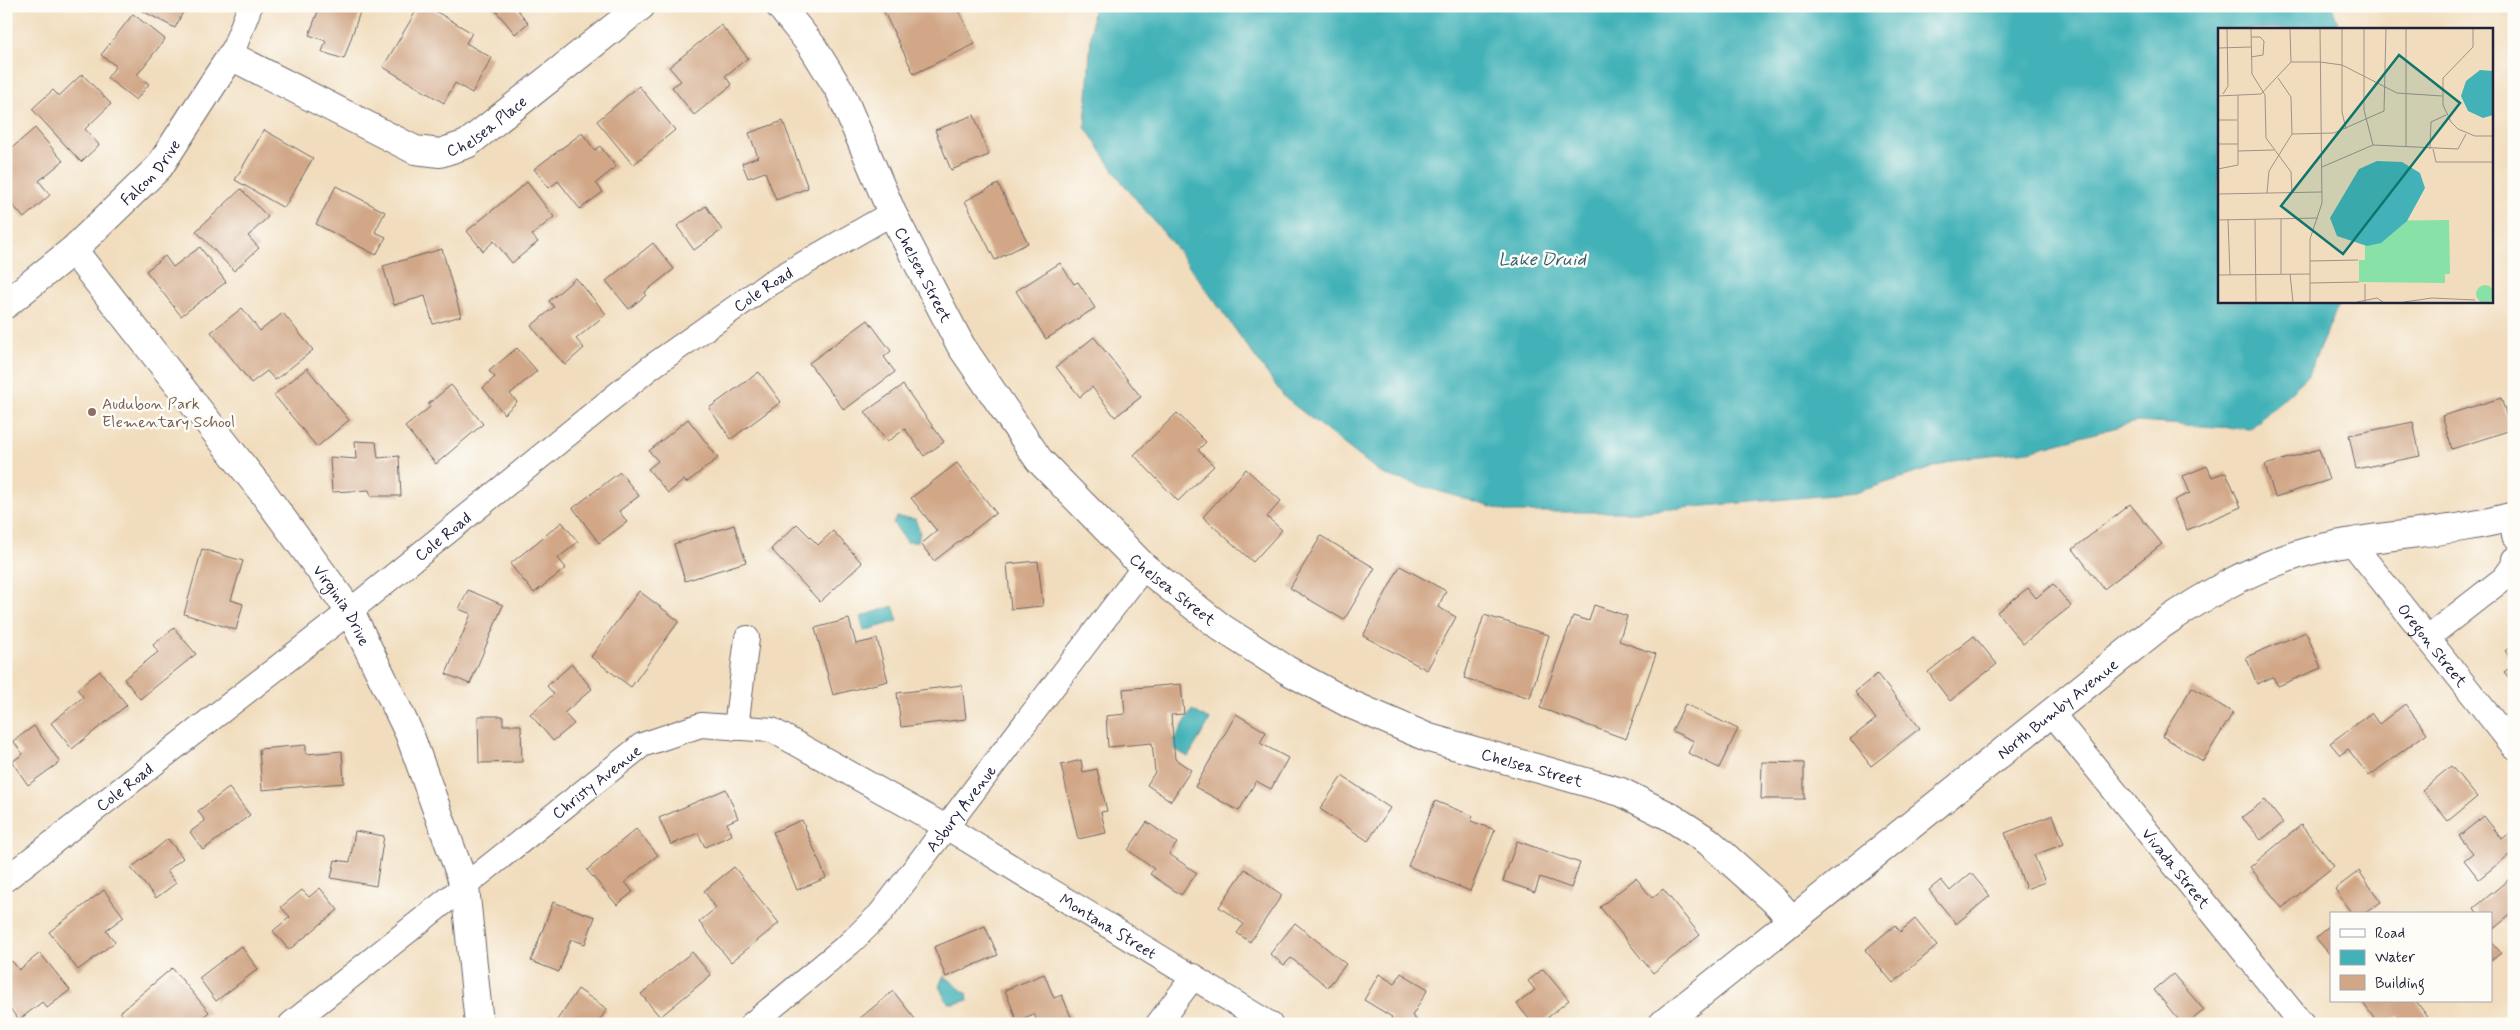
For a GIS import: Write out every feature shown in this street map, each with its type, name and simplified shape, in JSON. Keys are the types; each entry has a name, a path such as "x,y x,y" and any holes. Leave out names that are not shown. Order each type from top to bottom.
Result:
{"street":[{"name":"Falcon Drive","path":"6,304 73,250 159,167 232,56 250,6"},
{"name":"Chelsea Place","path":"232,56 415,150 440,153 467,144 641,6"},
{"name":"Chelsea Street","path":"780,6 812,46 840,91 892,213 960,346 1039,460 1144,566 1222,628 1287,670 1350,704 1429,738 1621,792 1669,816 1708,841 1776,902 1792,920"},
{"name":"Cole Road","path":"6,879 350,611 651,366 770,283 892,213"},
{"name":"Virginia Drive","path":"73,250 262,491 350,611 409,733 465,887 479,1024"},
{"name":"North Bumby Avenue","path":"1663,1024 2161,624 2206,594 2247,573 2297,555 2352,543 2513,523"},
{"name":"Oregon Street","path":"2352,543 2514,747"},
{"path":"2427,638 2504,578 2513,566 2514,560"},
{"name":"Asbury Avenue","path":"752,1024 850,943 880,914 1144,566"},
{"path":"736,728 747,638"},
{"name":"Vivada Street","path":"2051,712 2300,1023"},
{"name":"Christy Avenue","path":"291,1024 642,746 701,725 772,730 946,827"},
{"name":"Montana Street","path":"946,827 1194,976 1270,1024"},
{"path":"1158,1024 1194,976"}],"water":[{"name":"Lake Druid","path":"1093,6 2332,6 2340,28 2218,28 2218,302 2340,302 2307,377 2250,429 2136,422 2029,451 1962,458 1855,493 1636,512 1508,512 1382,474 1285,398 1173,244 1121,181 1085,127"},
{"path":"897,517 915,519 920,533 917,542 907,542 893,523"},
{"path":"893,606 898,621 864,631 860,617"},
{"path":"1192,710 1210,720 1188,757 1173,748 1172,744"},
{"path":"943,977 949,979 959,989 967,993 968,1000 954,1004 947,1002 939,986"}],"building":[{"path":"133,6 186,6 175,28"},
{"path":"320,6 362,6 344,59 322,52 326,41 309,35"},
{"path":"419,6 427,6 472,33 466,43 492,58 472,93 455,83 444,103 383,67"},
{"path":"492,6 520,6 517,9 528,23 515,34"},
{"path":"891,6 956,6 975,44 914,74 883,10"},
{"path":"133,14 165,39 137,75 149,84 136,100 107,78 116,66 101,55"},
{"path":"721,25 748,58 725,76 732,85 694,115 672,87 681,81 669,67"},
{"path":"82,74 111,104 85,129 99,145 81,162 32,109 53,90 59,96"},
{"path":"639,86 675,130 633,165 597,121"},
{"path":"974,115 989,155 951,170 935,130"},
{"path":"783,121 808,188 776,200 765,172 748,178 742,163 758,157 749,133"},
{"path":"35,128 63,161 39,181 50,195 24,218 6,197 6,153"},
{"path":"264,130 313,158 284,208 235,180"},
{"path":"582,133 595,150 600,146 616,167 596,183 603,192 580,209 558,181 549,188 534,169"},
{"path":"527,182 554,217 532,235 538,242 512,263 494,241 483,251 467,231"},
{"path":"998,184 1028,243 995,260 965,201"},
{"path":"336,186 385,212 375,232 386,237 376,255 316,224"},
{"path":"241,189 268,217 248,236 259,248 234,271 196,231"},
{"path":"706,206 722,230 694,250 677,226"},
{"path":"653,243 674,269 645,292 646,295 629,309 606,281"},
{"path":"200,247 226,282 181,316 146,271 165,256 173,267"},
{"path":"442,249 461,316 433,324 425,296 394,305 383,266"},
{"path":"1060,263 1074,284 1078,282 1095,308 1046,339 1016,291"},
{"path":"576,278 606,314 576,339 584,348 565,365 531,326 554,307 549,301"},
{"path":"242,308 260,331 283,313 313,350 275,380 267,371 251,383 211,332"},
{"path":"868,320 891,351 884,357 895,372 844,410 809,363"},
{"path":"1094,337 1141,397 1115,417 1092,387 1080,397 1056,367"},
{"path":"517,348 537,371 510,394 517,402 504,414 483,388 495,377 489,371"},
{"path":"307,368 349,420 317,447 274,395"},
{"path":"759,372 781,402 731,439 709,408"},
{"path":"451,385 483,424 436,464 405,427 430,407 428,404"},
{"path":"903,385 944,442 924,456 905,429 887,442 865,412"},
{"path":"2501,398 2511,430 2452,449 2442,416"},
{"path":"1177,413 1206,442 1198,450 1214,466 1178,501 1134,455"},
{"path":"688,419 718,458 686,483 684,480 668,493 648,469 658,461 649,451"},
{"path":"2413,422 2420,456 2356,469 2349,435"},
{"path":"355,441 376,442 378,458 399,456 401,496 371,496 369,490 332,492 330,457 356,459"},
{"path":"2319,449 2329,480 2275,497 2265,465"},
{"path":"957,463 996,513 934,561 921,544 937,531 911,498"},
{"path":"2207,466 2212,477 2226,472 2241,507 2187,530 2174,500 2190,493 2183,476"},
{"path":"1246,469 1281,501 1267,517 1282,530 1253,562 1203,517"},
{"path":"620,472 639,496 619,511 627,522 599,543 573,508"},
{"path":"2130,504 2162,544 2104,589 2073,549"},
{"path":"562,522 578,542 558,558 566,568 534,593 510,564"},
{"path":"797,524 818,545 833,531 862,563 820,602 771,549"},
{"path":"734,525 746,562 685,581 674,544"},
{"path":"1321,536 1375,568 1344,620 1290,588"},
{"path":"202,549 243,561 231,600 243,604 236,630 184,614"},
{"path":"1038,561 1043,606 1011,609 1007,564"},
{"path":"1400,566 1446,591 1438,607 1456,617 1427,670 1363,636"},
{"path":"2053,584 2071,606 2023,644 1997,612 2028,588 2036,598"},
{"path":"468,590 503,605 470,684 446,674 471,614 459,609"},
{"path":"639,591 679,621 631,687 591,657"},
{"path":"1594,605 1627,616 1619,641 1656,654 1626,739 1540,708 1573,616 1589,621"},
{"path":"1484,615 1549,635 1530,698 1464,678"},
{"path":"849,619 856,644 877,639 888,681 833,695 815,628"},
{"path":"174,628 196,654 140,699 124,679 158,652 153,645"},
{"path":"2306,632 2321,668 2278,686 2273,677 2257,684 2246,657"},
{"path":"1974,636 1997,664 1950,701 1928,672"},
{"path":"2514,644 2514,661 2505,651"},
{"path":"572,664 592,689 564,713 574,724 553,741 530,714 554,694 547,686"},
{"path":"2514,664 2514,684 2504,672"},
{"path":"100,671 127,705 72,749 51,723 83,697 77,689"},
{"path":"1877,674 1920,728 1871,766 1850,739 1876,719 1855,692"},
{"path":"1181,684 1184,714 1171,715 1175,759 1191,770 1171,801 1147,785 1155,772 1152,743 1108,747 1106,716 1125,714 1123,689"},
{"path":"962,685 966,719 901,727 897,693"},
{"path":"2192,687 2233,713 2203,761 2162,736"},
{"path":"1685,704 1738,729 1719,768 1688,753 1694,741 1672,731"},
{"path":"2405,704 2427,733 2369,776 2348,749 2340,755 2330,743 2371,713 2379,724"},
{"path":"1236,714 1266,732 1260,743 1288,758 1271,789 1256,781 1239,811 1195,787"},
{"path":"478,716 503,716 503,725 521,725 522,762 479,763"},
{"path":"34,726 60,762 28,785 12,762 23,754 13,741"},
{"path":"306,745 306,754 342,751 344,783 262,790 259,749"},
{"path":"1081,760 1083,772 1097,769 1107,811 1101,812 1106,833 1078,839 1061,765"},
{"path":"1762,762 1804,763 1804,799 1761,799"},
{"path":"2451,766 2477,797 2448,821 2422,790"},
{"path":"1342,776 1390,808 1368,841 1320,809"},
{"path":"229,788 250,815 203,850 190,832 205,821 198,811"},
{"path":"726,789 738,818 727,823 732,835 705,847 698,833 671,845 659,818"},
{"path":"2265,800 2283,823 2261,840 2242,817"},
{"path":"1435,801 1473,816 1471,821 1495,830 1470,891 1408,866"},
{"path":"2053,815 2064,844 2034,855 2045,882 2026,889 2005,833"},
{"path":"2484,816 2502,839 2511,832 2514,836 2514,851 2479,879 2464,860 2473,853 2459,836"},
{"path":"802,820 826,878 797,890 773,832"},
{"path":"1147,822 1177,843 1169,854 1197,873 1181,895 1150,874 1154,869 1128,850"},
{"path":"2301,825 2334,866 2282,908 2250,867"},
{"path":"636,829 658,855 625,882 633,892 617,905 587,870"},
{"path":"355,831 384,836 376,886 331,878 335,860 350,862"},
{"path":"168,839 183,858 167,871 176,883 156,898 131,868"},
{"path":"1517,841 1580,863 1571,888 1540,877 1535,892 1503,881"},
{"path":"734,867 779,923 731,962 699,922 716,908 704,891"},
{"path":"1245,869 1282,895 1250,942 1237,933 1244,924 1219,907"},
{"path":"2359,871 2381,902 2367,912 2351,912 2335,889"},
{"path":"1971,873 1990,896 1956,924 1929,890 1941,880 1950,891"},
{"path":"2514,875 2514,912 2492,930 2492,912 2477,912 2474,908"},
{"path":"1636,878 1652,898 1663,889 1700,935 1653,973 1600,907"},
{"path":"320,888 338,910 289,950 273,931 290,917 281,907 302,890 309,897"},
{"path":"104,890 124,917 106,930 115,942 78,970 49,932"},
{"path":"553,902 595,917 585,944 571,939 559,972 531,961"},
{"path":"1915,919 1937,946 1893,983 1865,950 1895,925 1900,932"},
{"path":"1295,923 1346,964 1328,987 1291,958 1284,965 1270,954"},
{"path":"985,926 998,955 946,977 934,947"},
{"path":"2330,926 2330,955 2316,938"},
{"path":"2492,942 2501,953 2492,960"},
{"path":"241,946 258,969 216,1001 199,978"},
{"path":"692,952 711,975 660,1017 641,994"},
{"path":"40,953 70,990 47,1008 42,1002 19,1020 6,1004 6,966 12,961 19,970"},
{"path":"172,968 209,1012 195,1024 130,1024 120,1012"},
{"path":"1543,969 1569,1000 1540,1024 1533,1024 1517,1004 1535,990 1528,981"},
{"path":"1401,973 1428,989 1412,1016 1421,1024 1388,1024 1392,1017 1364,1000 1379,974 1395,984"},
{"path":"1044,974 1054,998 1062,995 1074,1024 1038,1024 1034,1014 1017,1021 1005,990"},
{"path":"2173,974 2204,1010 2187,1024 2182,1024 2154,990"},
{"path":"578,989 607,1009 597,1024 547,1024 549,1020 555,1023"},
{"path":"893,991 919,1024 853,1024"},
{"path":"2417,1002 2427,1016 2416,1024 2403,1024 2398,1016 2387,1024 2378,1024 2363,1003"}],"place":[{"name":"Audubon Park Elementary School","path":"92,412"}]}
